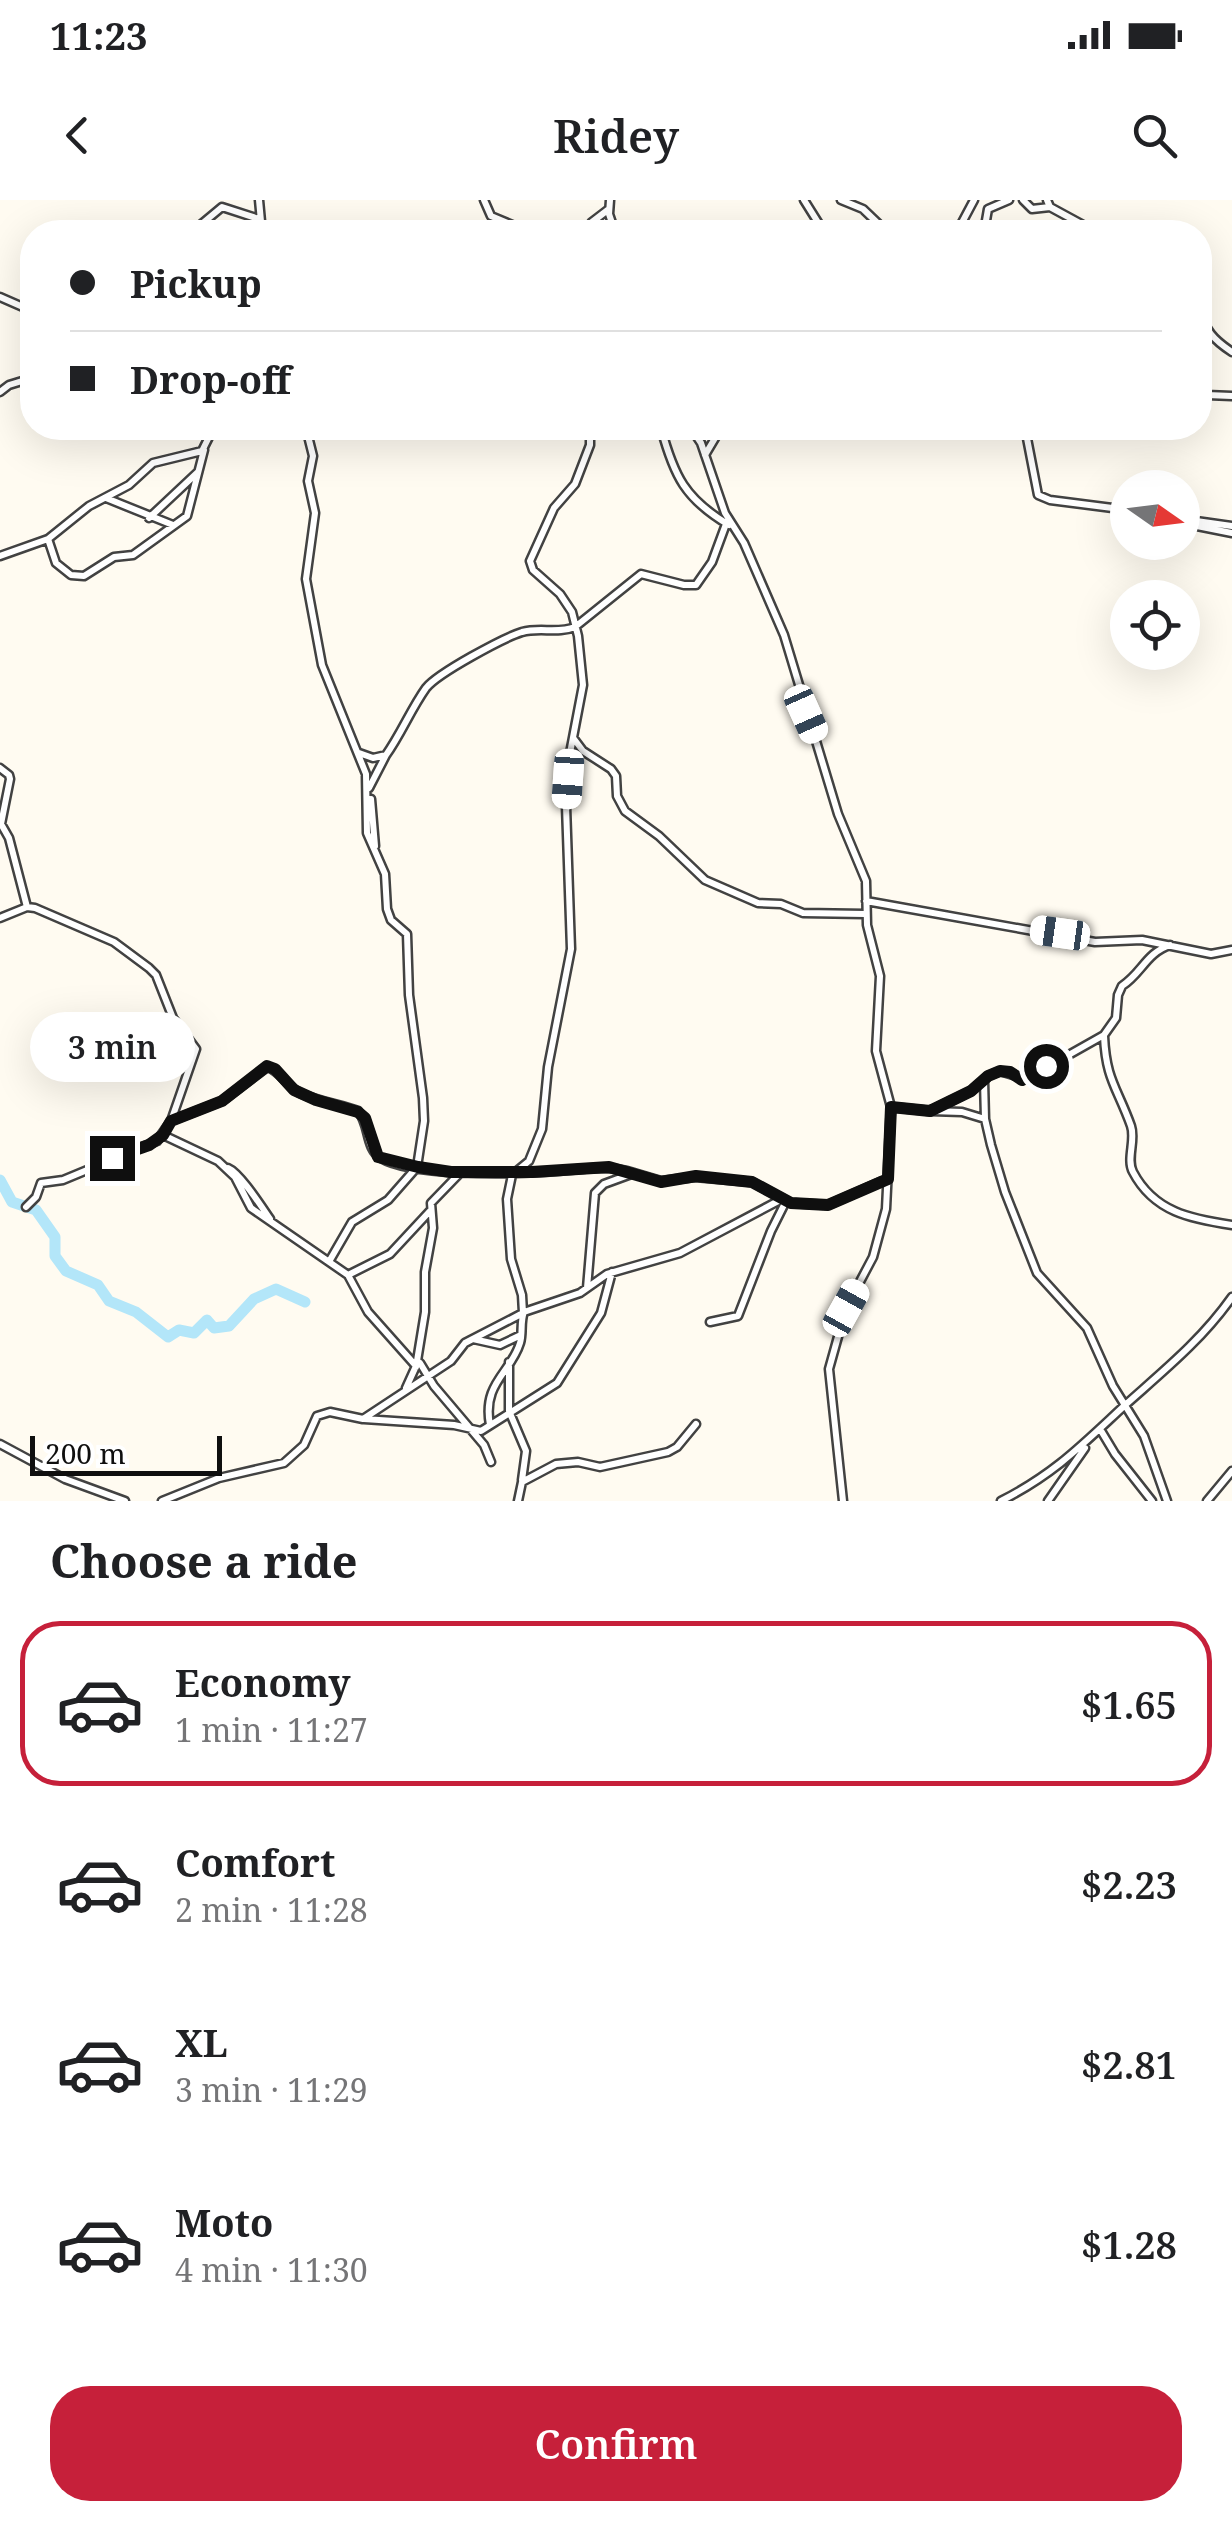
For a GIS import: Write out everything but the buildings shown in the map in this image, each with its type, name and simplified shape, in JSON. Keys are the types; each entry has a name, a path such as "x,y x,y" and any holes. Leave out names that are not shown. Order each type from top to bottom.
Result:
{"street":[{"path":"223,203 259,220 259,200"},
{"path":"484,200 491,216 500,220"},
{"path":"841,200 863,208 876,220"},
{"path":"986,220 988,209 1009,200"},
{"path":"1023,200 1032,209 1049,203 1077,220"},
{"path":"1212,336 1232,352"},
{"path":"48,538 56,563 79,577 114,557 133,554 187,516 208,440"},
{"path":"309,440 313,456 308,481 315,508 306,563 307,587 325,678 358,753 368,791 367,834 385,874 387,909 392,920 404,928 408,939 408,995 424,1109 418,1167 388,1200 352,1222 330,1260"},
{"path":"490,1425 488,1411 495,1384 521,1335 522,1295 510,1259 506,1208 510,1180 530,1161 542,1129 548,1067 571,948 566,806 583,685 575,627 567,602 533,570 530,561 554,508 575,484 590,440"},
{"path":"666,440 684,490 702,508 729,525 744,543 784,635 838,814 866,882 866,914 882,988 876,1050 891,1107 888,1179 879,1240 846,1308 830,1363 843,1501"},
{"path":"368,791 412,709 431,683 510,636 537,628 575,627 640,574 684,586 696,585 729,525 697,440"},
{"path":"705,455 714,440"},
{"path":"1027,440 1038,495 1110,508"},
{"path":"0,556 48,538 89,506 129,485 154,463 204,449"},
{"path":"148,518 199,472"},
{"path":"106,498 174,526"},
{"path":"1200,524 1232,530"},
{"path":"574,739 582,751 616,776 617,796 625,811 706,880 758,902 781,904 803,913 866,914"},
{"path":"358,753 373,758 386,756"},
{"path":"0,768 10,780 1,824 9,838 28,907"},
{"path":"866,901 1094,942 1142,940 1204,953 1232,950"},
{"path":"0,918 28,907 114,942 156,975 173,1018 196,1049 163,1135 149,1145 63,1180 41,1182 36,1197 26,1207"},
{"path":"930,1111 1000,1071 1026,1079 1104,1035 1116,1018 1122,986 1134,978 1148,955 1170,945"},
{"path":"1104,1035 1109,1079 1133,1130 1132,1172 1147,1192 1173,1212 1189,1219 1232,1225"},
{"path":"171,1121 222,1101 267,1066 275,1069 294,1090 358,1112 365,1118 378,1157 418,1167 462,1172 609,1167 661,1182 696,1176 752,1182 784,1200 828,1205 888,1179"},
{"path":"984,1080 985,1119 1005,1192 1037,1273 1087,1328 1124,1406 1144,1436 1167,1501"},
{"path":"891,1107 962,1112 985,1119"},
{"path":"163,1135 240,1175 270,1221 348,1275 368,1312 426,1374 484,1445 491,1462"},
{"path":"348,1275 390,1254 430,1210 436,1196 462,1172"},
{"path":"587,1288 595,1193 604,1184 634,1173"},
{"path":"363,1418 451,1361 472,1338 587,1288 612,1272 669,1257 784,1200"},
{"path":"710,1322 738,1316 784,1200"},
{"path":"406,1389 418,1365 426,1312 425,1272 433,1228 430,1210"},
{"path":"162,1501 218,1478 284,1463 304,1445 314,1419 322,1414 481,1431 557,1383 601,1314 612,1272"},
{"path":"1001,1501 1053,1472 1088,1442 1198,1340 1232,1297"},
{"path":"472,1338 492,1346 521,1335"},
{"path":"509,1362 509,1411 526,1451 518,1501"},
{"path":"522,1482 556,1464 578,1462 600,1468 668,1452 678,1448 696,1424"},
{"path":"1100,1428 1152,1501"},
{"path":"1048,1501 1088,1442"},
{"path":"0,1444 65,1479 125,1501"},
{"path":"1207,1501 1232,1470"}],"waterway":[{"path":"0,1180 12,1202 36,1210 55,1237 55,1256 66,1271 98,1285 109,1301 136,1312 168,1337 179,1330 194,1333 207,1320 214,1328 229,1326 254,1299 276,1289 305,1302"}],"route":[{"path":"112,1158 157,1141 171,1121 222,1101 267,1066 275,1069 294,1090 358,1112 365,1118 374,1151 385,1160 451,1172 609,1167 661,1182 696,1176 738,1180 764,1187 791,1203 828,1205 888,1179 891,1107 930,1111 976,1088 993,1073 1010,1072 1022,1080 1046,1066"}]}
